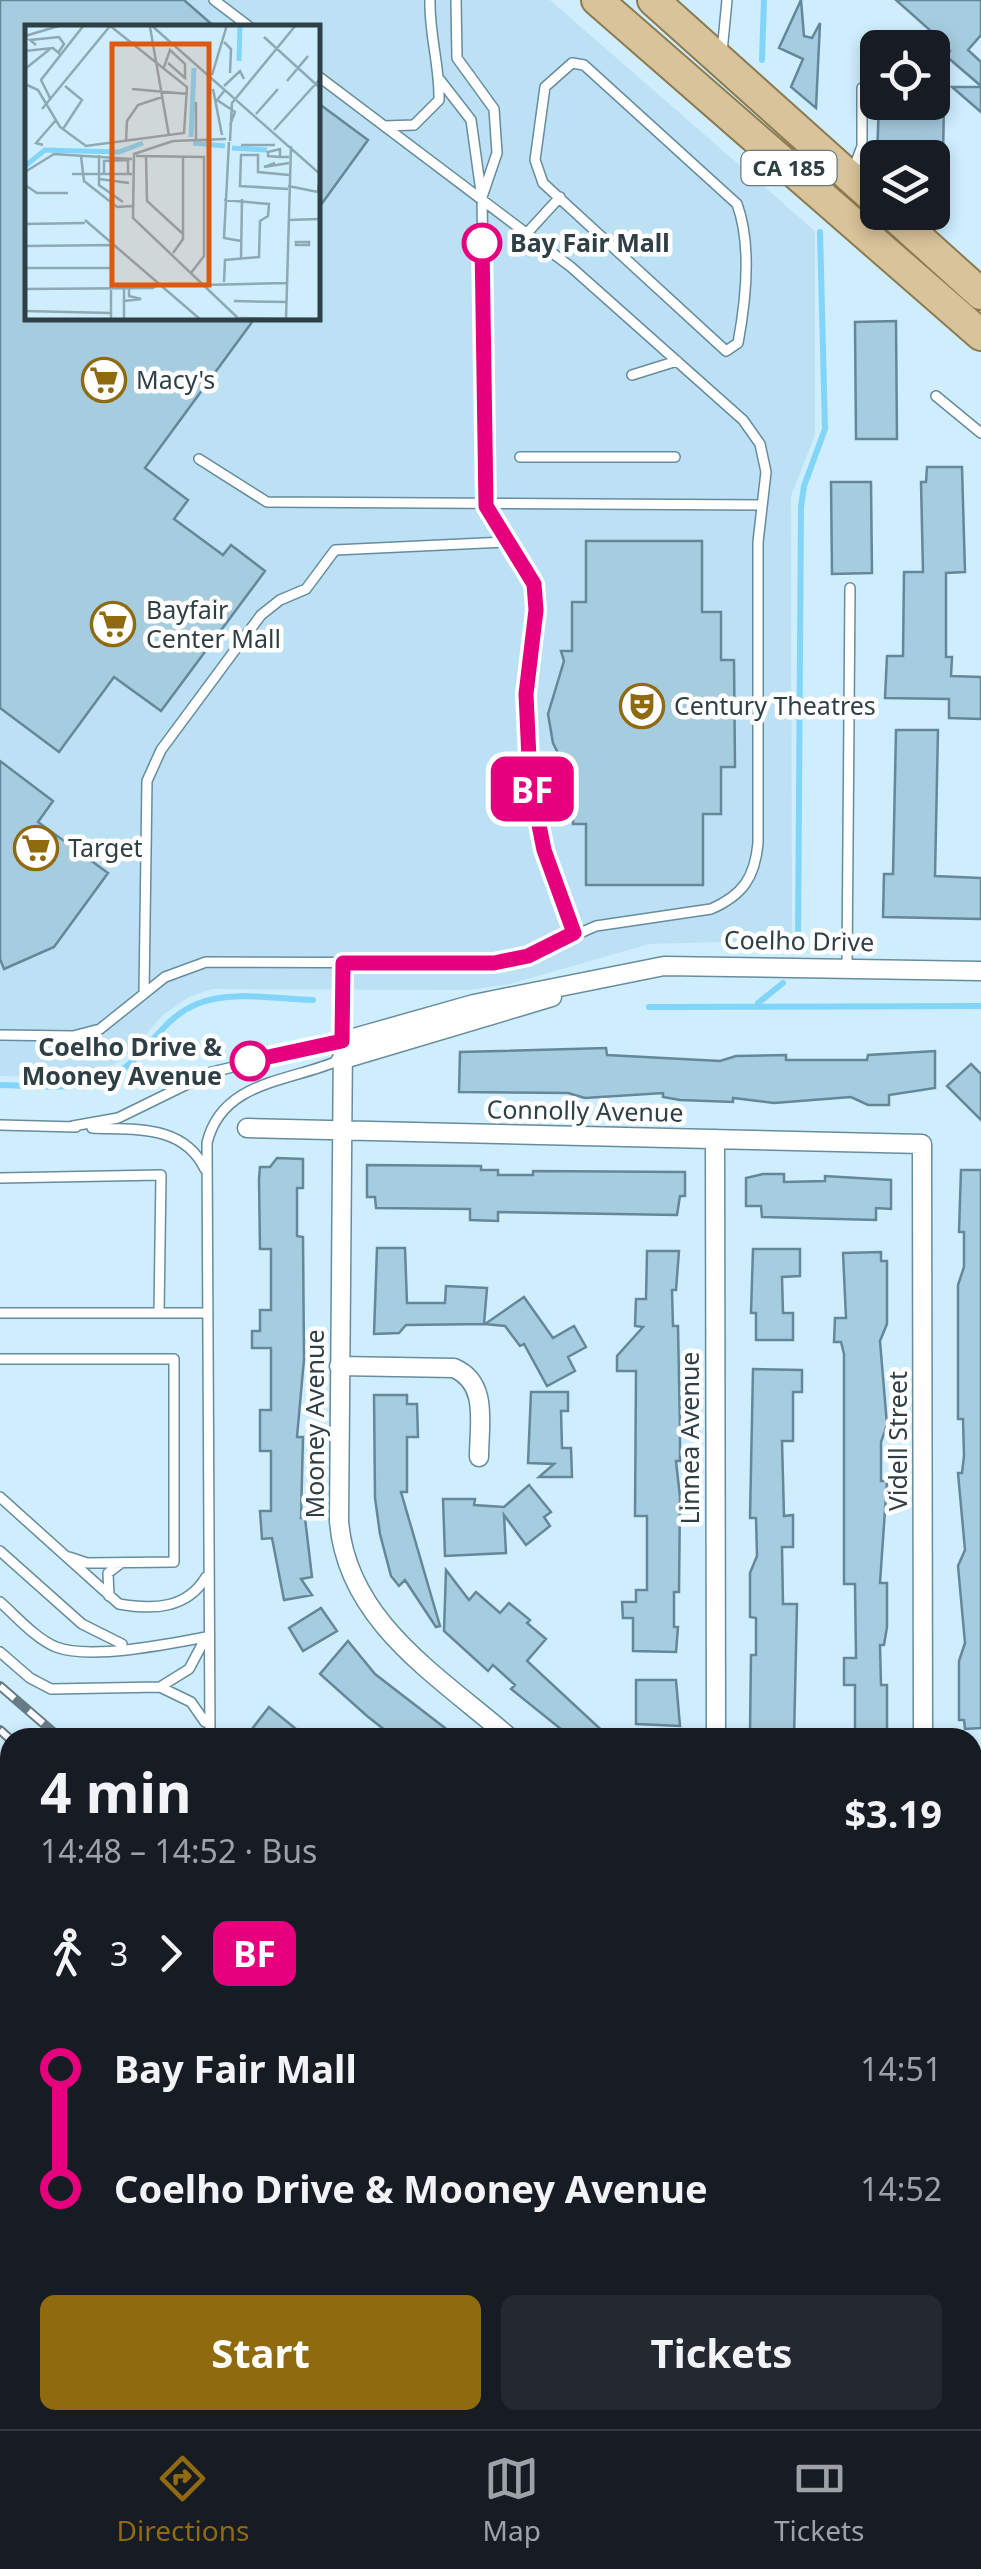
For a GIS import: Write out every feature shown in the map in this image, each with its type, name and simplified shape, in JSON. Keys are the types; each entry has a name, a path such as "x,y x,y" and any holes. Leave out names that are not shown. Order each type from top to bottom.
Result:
{"main road":[{"name":"CA 185","path":"597,0 981,336"},
{"name":"CA 185","path":"653,0 860,187"},
{"path":"910,230 981,294"}],"street":[{"name":"Coelho Drive","path":"342,1050 478,1022 617,976 686,964 981,970"},
{"name":"Mooney Avenue","path":"342,1050 340,1532 354,1584 391,1635 498,1728"},
{"name":"Connolly Avenue","path":"247,1128 922,1144"},
{"name":"Linnea Avenue","path":"715,1139 716,1728"},
{"name":"Videll Street","path":"922,1144 924,1728"},
{"path":"339,1366 454,1368 465,1373 478,1394 479,1457"}],"lane":[{"path":"214,0 247,25"},
{"path":"385,126 414,125 431,113 439,100 440,80 429,33 430,0"},
{"path":"456,0 457,58 494,110 497,153 482,200"},
{"path":"721,61 727,0"},
{"path":"572,63 584,65 737,204 745,226 738,343 726,351 560,196 543,183 535,160 545,88 561,69 572,63"},
{"path":"0,1035 86,1033 112,1022 177,970 206,962 283,959 494,963 528,956 574,933 622,920 711,909 728,902 752,876 758,844 761,505 765,458 754,432 527,233 320,77"},
{"path":"440,80 471,120 482,200 486,506 534,584 536,610 526,694 530,780 544,850 574,933"},
{"path":"850,178 862,146 862,120"},
{"path":"527,233 560,196"},
{"path":"632,376 677,361"},
{"path":"936,396 981,433"},
{"path":"520,457 674,456"},
{"path":"199,459 267,502 761,505"},
{"path":"144,993 143,811 147,782 160,750 261,615 306,589 336,550 505,542"},
{"path":"847,967 850,588"},
{"path":"342,1050 343,963"},
{"name":"Coelho Drive","path":"73,1126 118,1118 212,1072 342,1050"},
{"name":"Coelho Drive","path":"206,1172 211,1127 227,1103 342,1050"},
{"name":"Coelho Drive","path":"0,1125 170,1134 192,1150 206,1172"},
{"path":"206,1172 208,1728"},
{"path":"0,1178 160,1175 160,1313"},
{"path":"0,1314 206,1313"},
{"path":"0,1360 174,1359 174,1562 87,1564 68,1557"},
{"path":"0,1497 110,1599 129,1606 174,1605 192,1596 207,1574"},
{"path":"0,1551 82,1624 108,1640 134,1647"},
{"path":"110,1599 108,1573 122,1563"},
{"path":"0,1602 56,1647 134,1647 206,1637"},
{"path":"160,1687 188,1669 206,1637"},
{"path":"0,1652 30,1678 51,1689 160,1687 192,1702 207,1724"}],"shaded area":[{"path":"0,0 550,0 815,231 815,435 791,496 792,940 649,944 510,984 470,990 212,989 189,997 164,1014 123,1059 102,1071 74,1078 0,1076"}],"building":[{"path":"0,0 184,0 213,25 25,25 25,320 254,320 145,468 188,500 174,519 223,555 231,545 265,571 161,711 114,677 59,752 0,708"},
{"path":"801,0 804,36 812,38 820,23 816,108 791,87 803,59 779,48"},
{"path":"896,0 981,0 981,35 968,50 981,62 981,86 950,59 950,30 930,30"},
{"path":"952,87 981,87 981,112"},
{"path":"320,104 368,140 320,206"},
{"path":"878,120 944,120 943,140 878,140"},
{"path":"896,321 897,439 856,439 855,322"},
{"path":"927,467 962,467 965,572 946,573 946,657 952,657 951,676 981,677 981,719 949,718 949,699 885,698 887,656 903,656 904,572 923,572 921,482 926,482"},
{"path":"831,482 871,482 872,573 832,574"},
{"name":"Century Theatres","path":"586,541 702,541 702,612 721,612 721,660 734,660 735,767 721,767 721,814 703,814 703,885 586,885 586,824 573,824 573,776 560,775 564,765 553,743 548,714 564,661 561,651 572,651 572,602 586,602"},
{"path":"896,730 938,730 935,876 981,878 981,919 883,917 884,874 893,874"},
{"name":"Target","path":"0,761 53,801 38,822 108,873 54,947 4,969 0,959"},
{"path":"606,1048 607,1055 720,1061 736,1056 786,1055 786,1060 867,1060 868,1055 935,1051 935,1088 889,1095 889,1105 868,1105 851,1097 774,1103 733,1098 733,1102 680,1100 663,1097 663,1093 585,1098 568,1093 459,1092 460,1052"},
{"path":"971,1064 981,1074 981,1120 947,1086"},
{"path":"277,1158 303,1159 303,1188 297,1188 297,1236 303,1237 304,1359 297,1437 303,1437 301,1518 305,1518 312,1577 301,1579 312,1595 284,1600 272,1538 262,1539 260,1511 271,1511 271,1451 260,1451 260,1410 271,1410 271,1348 252,1348 252,1331 260,1331 260,1310 271,1310 271,1249 260,1249 260,1167 270,1167"},
{"path":"367,1165 481,1166 481,1170 498,1170 498,1175 533,1175 533,1171 685,1172 685,1196 680,1196 677,1215 498,1212 498,1221 470,1220 470,1209 376,1208 375,1197 367,1197"},
{"path":"961,1170 981,1170 981,1728 965,1728 964,1720 959,1720 959,1661 965,1643 958,1566 965,1550 958,1473 962,1473 964,1456 963,1419 958,1419 958,1285 964,1267 964,1232 959,1232"},
{"path":"784,1174 784,1182 825,1181 825,1176 891,1180 891,1209 876,1208 876,1220 762,1217 761,1206 746,1206 746,1178"},
{"path":"377,1248 405,1248 407,1303 445,1303 446,1286 487,1288 484,1324 406,1325 399,1333 374,1334"},
{"path":"753,1249 800,1249 800,1276 782,1277 783,1313 793,1313 793,1340 756,1340 756,1313 751,1313"},
{"path":"647,1251 679,1251 676,1290 672,1290 673,1326 678,1326 680,1429 680,1461 676,1461 680,1497 679,1592 674,1592 676,1652 633,1651 633,1618 623,1618 622,1602 636,1602 636,1590 647,1590 647,1516 635,1516 636,1371 617,1371 617,1356 643,1327 635,1326 636,1299 646,1299"},
{"path":"881,1252 881,1261 887,1261 887,1324 880,1341 887,1425 881,1442 881,1481 887,1481 880,1583 887,1583 887,1627 884,1645 880,1645 881,1685 887,1685 887,1728 855,1728 855,1685 844,1685 844,1658 856,1658 855,1584 844,1584 844,1354 841,1342 834,1342 835,1318 846,1318 843,1253"},
{"path":"524,1297 553,1338 574,1326 586,1347 568,1357 575,1371 547,1386 524,1344 520,1346 505,1326 485,1324"},
{"path":"753,1369 802,1370 802,1392 793,1392 793,1441 782,1441 784,1516 793,1515 793,1547 782,1547 783,1604 797,1604 794,1728 750,1728 756,1618 750,1617 750,1573 757,1556 756,1518 750,1518"},
{"path":"531,1392 568,1392 568,1411 561,1411 562,1448 571,1448 572,1477 539,1477 554,1464 528,1463"},
{"path":"374,1395 407,1395 407,1404 417,1404 418,1437 407,1437 407,1492 401,1492 440,1626 436,1627 405,1580 399,1586 391,1576 375,1498"},
{"path":"529,1485 551,1512 544,1517 550,1526 526,1545 504,1515 506,1553 445,1556 443,1499 475,1499 474,1505 504,1507"},
{"path":"446,1570 469,1600 476,1592 500,1613 509,1603 530,1620 527,1623 546,1639 527,1661 599,1728 560,1728 511,1689 515,1685 493,1665 488,1671 444,1631"},
{"path":"321,1608 337,1631 303,1651 289,1628"},
{"path":"348,1641 375,1674 445,1728 382,1728 320,1674"},
{"path":"636,1680 676,1680 680,1726 636,1724"},
{"path":"269,1707 295,1728 253,1728"}],"waterway":[{"path":"762,60 764,0"},
{"path":"798,941 801,507 804,486 825,429 820,232"},
{"path":"758,1003 783,983"},
{"path":"0,1085 71,1086 104,1079 134,1060 178,1015 210,1000 239,996 313,1000"},
{"path":"649,1007 981,1006"}],"railway":[{"path":"0,1686 48,1728"}],"bus line":[{"name":"BF","path":"250,1061 342,1041 343,963 494,963 528,956 574,933 544,850 530,780 526,694 536,610 534,584 486,506 482,243"}],"place":[{"name":"Bay Fair Mall","path":"482,243"},
{"name":"Macy's","path":"104,380"},
{"name":"Bayfair Center Mall","path":"113,624"},
{"name":"Century Theatres","path":"642,706"},
{"name":"Target","path":"36,848"},
{"name":"Coelho Drive & Mooney Avenue","path":"250,1061"}]}
